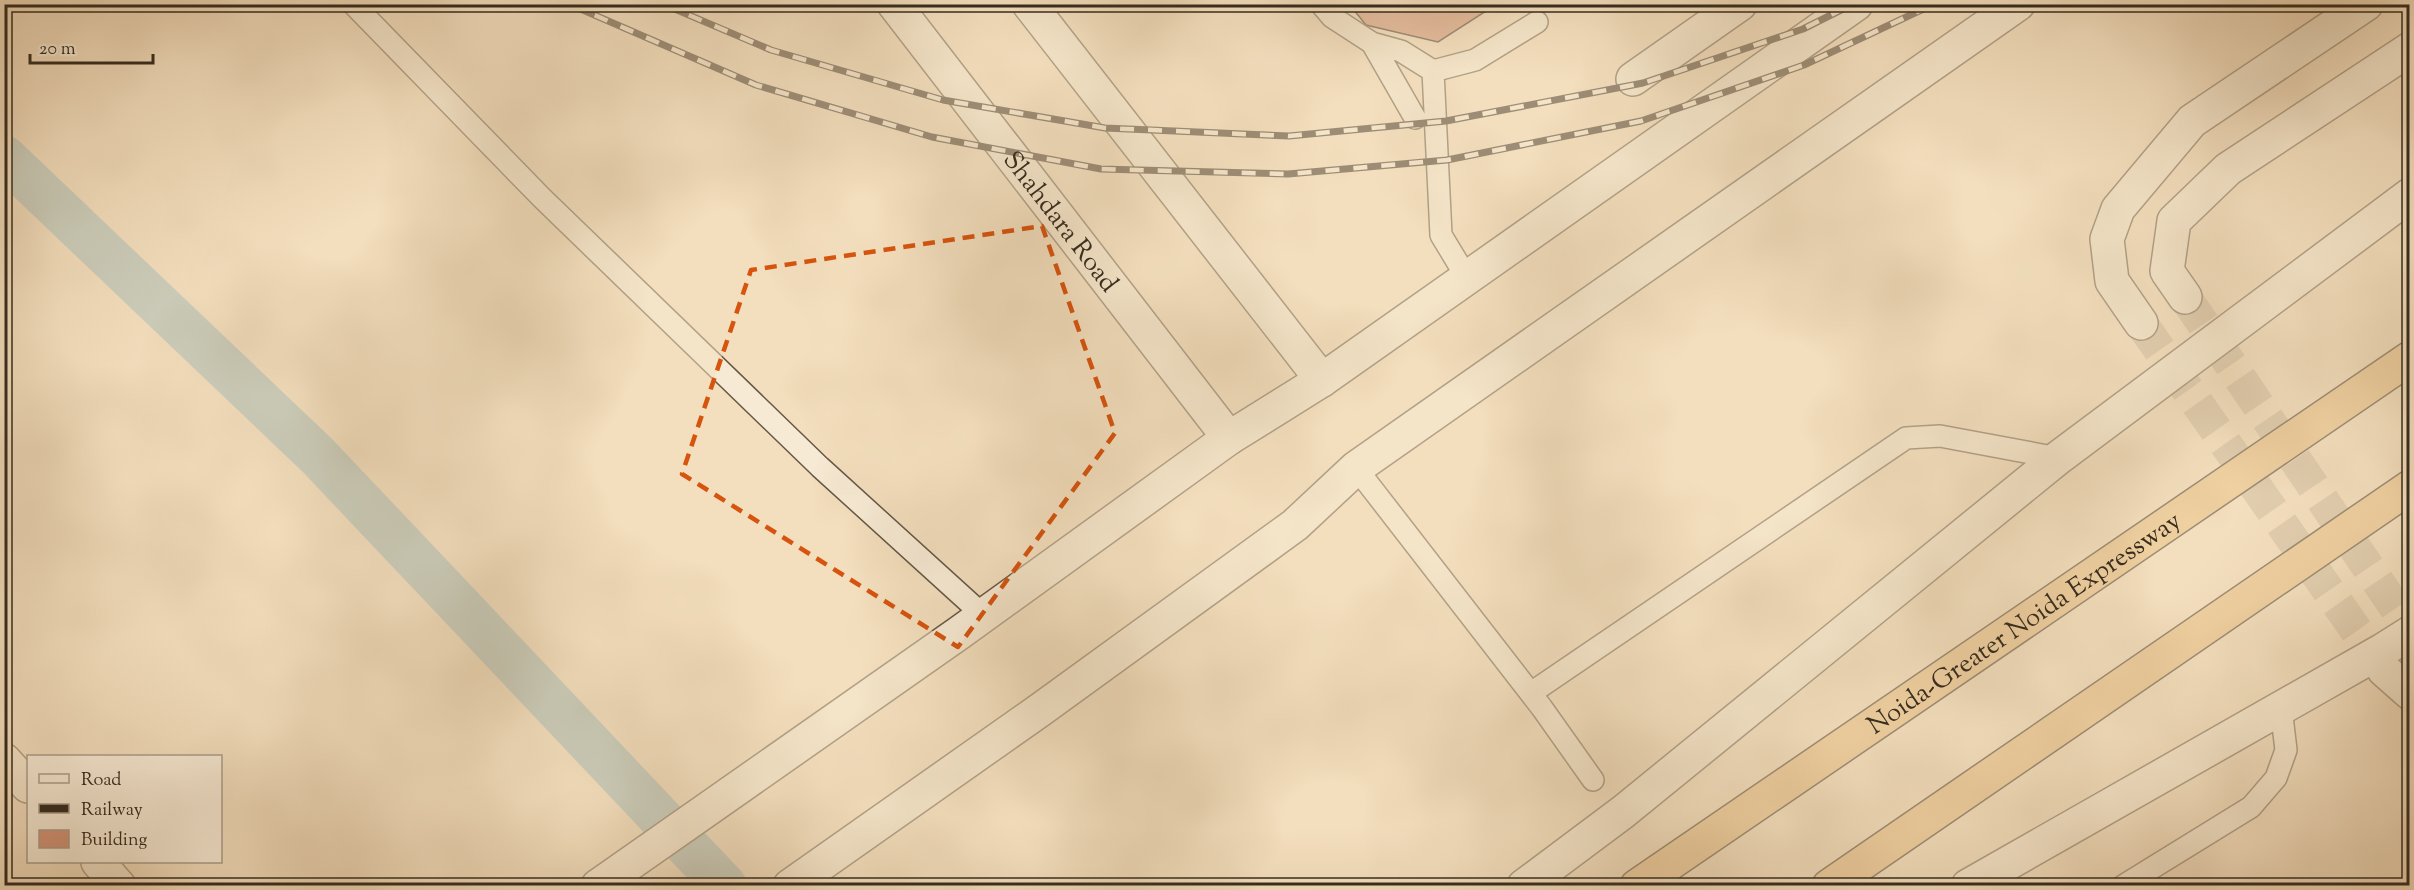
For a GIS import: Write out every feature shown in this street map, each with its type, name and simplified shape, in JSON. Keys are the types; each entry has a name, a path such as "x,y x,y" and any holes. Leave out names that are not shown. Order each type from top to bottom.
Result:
{"highway":[{"name":"Noida-Greater Noida Expressway","path":"1637,885 2409,358"},
{"path":"1829,885 2409,487"}],"street":[{"name":"Shahdara Road","path":"894,4 1229,438"},
{"path":"1029,4 1322,380"},
{"path":"1633,79 1740,4"},
{"path":"598,885 971,624 1229,438 1322,380 1856,4"},
{"path":"790,885 1040,710 1295,525 1356,468 2018,4"},
{"path":"2141,323 2112,281 2107,239 2118,209 2192,121 2366,4"},
{"path":"2186,297 2167,271 2174,220 2228,169 2409,48"},
{"path":"1524,885 1623,812 2058,458 2409,195"},
{"path":"1968,885 2409,633"},
{"path":"2384,670 2409,693"},
{"path":"4,760 27,785"},
{"path":"100,863 120,885"}],"lane":[{"path":"353,4 550,206 820,467 971,624"},
{"path":"1320,4 1332,17 1372,43 1401,51 1433,71 1475,60 1538,22"},
{"path":"1372,43 1415,118"},
{"path":"1433,71 1441,235 1467,278"},
{"path":"1531,693 1906,438 1940,436 2058,458"},
{"path":"1356,468 1531,693 1593,780"},
{"path":"2123,885 2251,807 2276,778 2286,750 2281,708"}],"highlighted area":[{"path":"1042,226 1115,433 958,647 682,474 751,270"}],"building":[{"path":"1349,4 1497,4 1438,42 1366,25"}],"waterway":[{"path":"4,157 318,456 725,886"}],"tunnel":[{"path":"2185,297 2410,629"},
{"path":"2141,323 2384,670"}],"railway":[{"path":"569,4 756,85 932,137 1101,169 1288,174 1447,160 1641,121 1804,65 1934,4"},
{"path":"663,4 771,50 943,100 1105,128 1289,136 1446,121 1643,83 1803,29 1853,4"}]}
